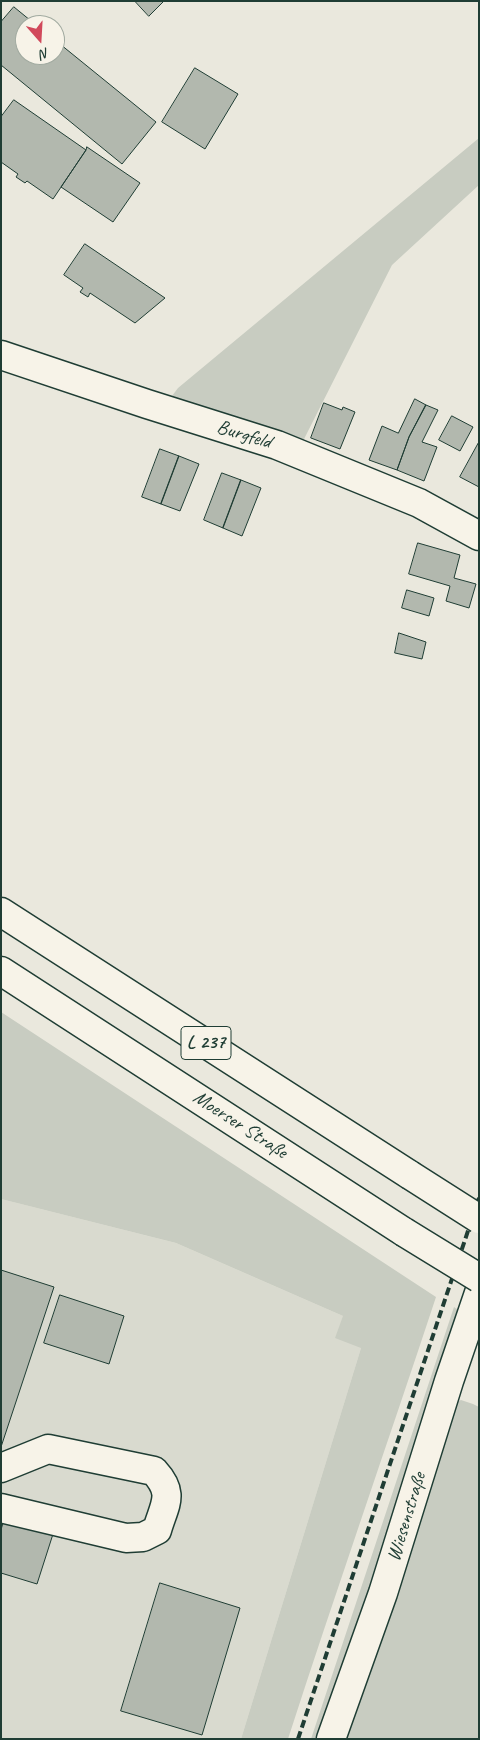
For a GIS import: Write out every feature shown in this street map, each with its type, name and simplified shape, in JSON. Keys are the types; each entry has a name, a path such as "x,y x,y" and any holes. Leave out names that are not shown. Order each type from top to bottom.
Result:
{"main road":[{"name":"Burgfeld","path":"1,355 147,404 277,444 419,503 479,536"},
{"name":"L 237","path":"1,912 479,1219"},
{"name":"Moerser Straße","path":"1,971 404,1232 479,1278"},
{"name":"Wiesenstraße","path":"331,1739 383,1593 449,1381 479,1294"},
{"path":"1,1468 48,1449 154,1471 164,1482 168,1494 157,1530 143,1537 126,1538 1,1508"}],"shaded area":[{"path":"479,138 479,185 392,265 301,445 178,401 172,396 178,388"},
{"path":"1,1012 436,1297 288,1739 241,1739 361,1348 335,1338 343,1316 176,1243 1,1199"},
{"path":"1,1199 176,1243 343,1316 361,1348 241,1739 1,1739"},
{"path":"454,1307 461,1312 322,1739 311,1739"},
{"path":"461,1400 479,1407 479,1739 342,1739 452,1404"}],"building":[{"path":"135,1 164,1 149,16"},
{"path":"14,7 24,15 15,15 15,65 65,65 65,48 156,122 122,164 1,65 1,22"},
{"path":"195,68 238,94 205,149 162,122"},
{"path":"14,100 86,150 53,199 27,181 25,183 16,177 18,174 1,162 1,117"},
{"path":"87,147 140,183 113,222 61,187"},
{"path":"85,244 165,298 135,323 90,293 88,297 80,292 83,288 64,275"},
{"path":"415,399 426,405 409,437 397,470 369,460 382,426 398,433"},
{"path":"324,403 342,410 343,407 355,412 340,449 311,438"},
{"path":"426,405 438,410 422,442 437,447 424,481 397,470 409,437"},
{"path":"452,416 473,427 460,451 439,440"},
{"path":"479,442 479,487 460,477"},
{"path":"160,449 179,456 161,504 142,497"},
{"path":"179,456 199,464 180,511 161,504"},
{"path":"222,473 241,480 223,528 204,520"},
{"path":"241,480 261,488 242,536 223,528"},
{"path":"418,543 460,555 454,578 476,584 469,608 446,601 450,586 409,574"},
{"path":"407,590 434,598 429,616 402,608"},
{"path":"399,633 426,642 422,659 395,653"},
{"path":"1,1270 54,1287 1,1447"},
{"path":"60,1295 124,1316 109,1364 44,1343"},
{"path":"5,1518 53,1534 37,1584 1,1573 1,1530"},
{"path":"160,1583 240,1608 202,1735 121,1711"}],"railway":[{"path":"298,1739 479,1198"}]}
